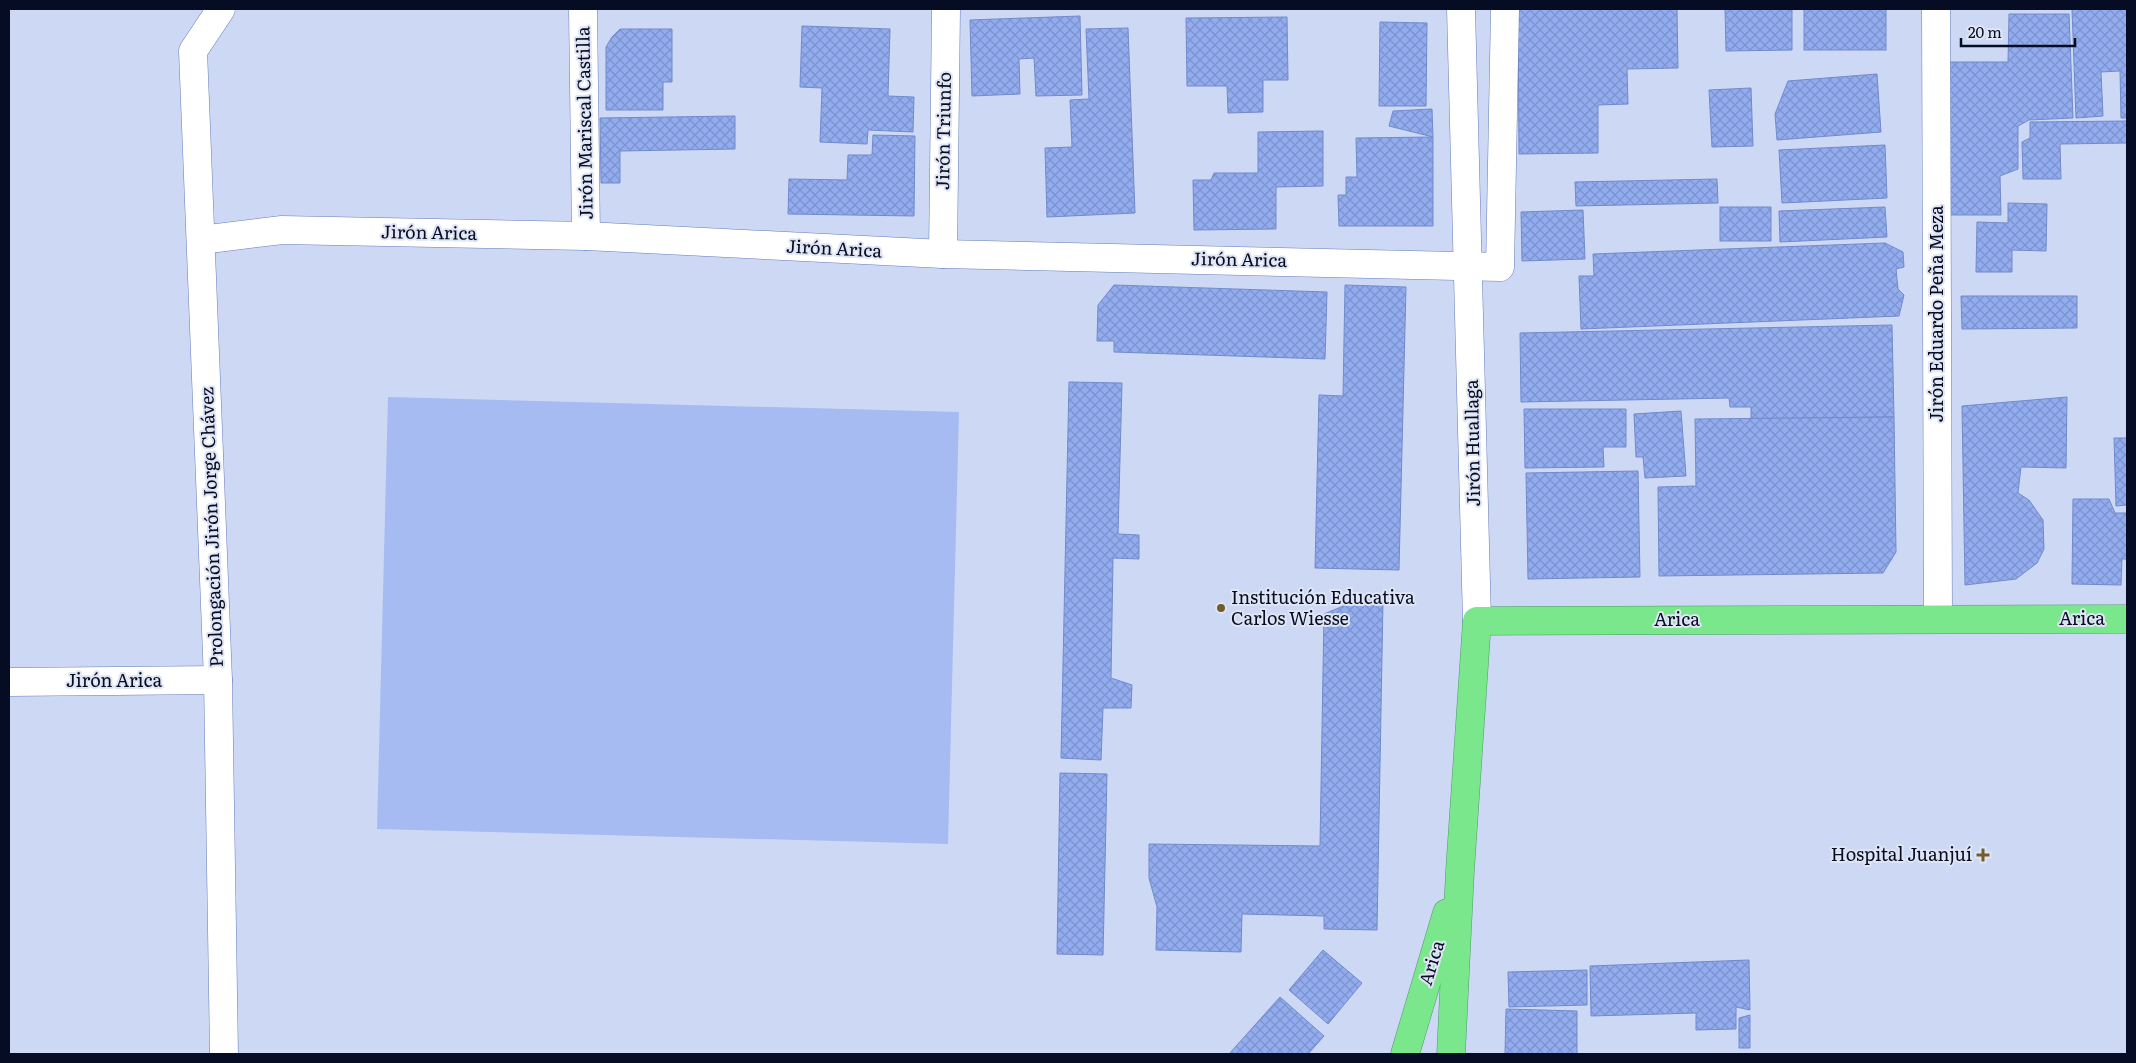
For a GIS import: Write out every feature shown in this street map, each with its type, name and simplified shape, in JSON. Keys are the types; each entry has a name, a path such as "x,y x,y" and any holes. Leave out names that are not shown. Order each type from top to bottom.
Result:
{"highway":[{"name":"Arica","path":"1451,1054 1460,871 1477,621 2127,619"},
{"name":"Arica","path":"1405,1054 1460,871"}],"street":[{"name":"Prolongación Jirón Jorge Chávez","path":"221,9 193,51 218,680 224,1054"},
{"name":"Jirón Mariscal Castilla","path":"583,9 586,236"},
{"name":"Jirón Triunfo","path":"943,254 946,9"},
{"name":"Jirón Huallaga","path":"1461,9 1477,621"},
{"path":"1468,265 1500,267 1506,9"},
{"name":"Jirón Eduardo Peña Meza","path":"1936,9 1938,619"},
{"name":"Jirón Arica","path":"201,240 282,230 586,236 943,254 1468,265"},
{"name":"Jirón Arica","path":"9,682 218,680"}],"shaded area":[{"path":"388,397 959,412 948,844 377,829"}],"building":[{"path":"1518,9 1677,9 1678,68 1627,69 1628,104 1598,105 1598,153 1519,154"},
{"path":"1725,9 1792,9 1792,50 1726,51"},
{"path":"1804,9 1886,9 1886,50 1804,50"},
{"path":"2072,9 2127,9 2127,118 2121,118 2120,71 2101,72 2103,116 2076,118"},
{"path":"2009,14 2069,14 2073,118 2029,120 2018,126 2018,169 2000,176 2001,215 1949,215 1950,62 2008,62"},
{"path":"1080,16 1082,95 1036,96 1034,58 1019,59 1020,94 972,96 970,20"},
{"path":"1287,17 1288,80 1263,80 1263,112 1228,113 1227,86 1187,86 1186,18"},
{"path":"1380,22 1427,23 1426,106 1379,106"},
{"path":"802,26 890,29 888,96 914,97 913,132 868,130 867,144 820,142 822,88 800,87"},
{"path":"1128,28 1135,213 1047,217 1045,148 1072,147 1070,100 1089,99 1086,29"},
{"path":"620,29 672,29 672,82 663,82 663,110 606,110 606,47"},
{"path":"1877,74 1881,132 1777,140 1775,114 1788,81"},
{"path":"1751,88 1753,146 1712,147 1709,90"},
{"path":"1432,109 1433,137 1389,126 1393,111"},
{"path":"735,116 735,149 620,151 620,183 601,183 600,118"},
{"path":"2127,121 2127,143 2060,144 2061,179 2023,179 2022,142 2030,138 2030,122"},
{"path":"1323,131 1323,186 1276,187 1276,229 1194,230 1193,180 1211,180 1214,173 1258,173 1258,132"},
{"path":"873,135 915,136 914,216 788,214 789,179 847,180 848,155 872,155"},
{"path":"1433,137 1433,226 1339,226 1338,195 1346,195 1346,177 1357,177 1356,138"},
{"path":"1885,145 1887,198 1782,203 1779,150"},
{"path":"1717,179 1718,203 1576,206 1575,182"},
{"path":"2008,203 2047,204 2046,251 2012,250 2012,272 1976,272 1977,222 2008,223"},
{"path":"1720,207 1771,207 1771,241 1720,241"},
{"path":"1885,207 1887,237 1780,242 1779,211"},
{"path":"1583,210 1585,259 1522,261 1521,212"},
{"path":"1885,243 1903,252 1904,267 1896,269 1898,289 1904,295 1899,316 1581,329 1579,276 1594,276 1593,254"},
{"path":"1114,285 1327,292 1325,359 1114,352 1114,341 1097,341 1098,305"},
{"path":"1345,285 1406,287 1399,570 1315,568 1319,395 1343,396"},
{"path":"1961,296 2077,296 2077,328 1962,329"},
{"path":"1892,325 1894,417 1751,419 1751,407 1730,407 1729,398 1521,402 1520,333"},
{"path":"1069,382 1122,383 1118,534 1139,535 1139,559 1113,558 1111,678 1132,685 1131,708 1103,708 1101,760 1061,758"},
{"path":"2067,397 2066,468 2021,467 2018,493 2029,500 2043,520 2044,549 2037,563 2016,579 1965,585 1962,406"},
{"path":"1524,409 1626,409 1626,447 1603,447 1604,467 1525,468"},
{"path":"1681,411 1686,476 1645,478 1643,457 1636,457 1634,414"},
{"path":"1894,417 1896,552 1883,573 1659,576 1658,487 1696,486 1695,419"},
{"path":"2114,438 2127,438 2127,505 2116,506"},
{"path":"1638,471 1640,577 1528,579 1526,473"},
{"path":"2073,499 2109,499 2115,513 2127,513 2127,559 2122,559 2121,585 2072,584"},
{"path":"1358,600 1383,600 1377,930 1324,929 1324,916 1242,914 1241,952 1156,950 1157,907 1149,878 1149,844 1320,846 1324,614"},
{"path":"1060,773 1107,774 1103,955 1057,954"},
{"path":"1323,950 1362,983 1328,1024 1289,990"},
{"path":"1749,960 1750,1010 1736,1007 1736,1029 1696,1030 1696,1013 1591,1016 1590,966"},
{"path":"1587,970 1587,1005 1509,1007 1508,972"},
{"path":"1280,997 1324,1036 1308,1054 1229,1054"},
{"path":"1506,1009 1577,1011 1577,1054 1505,1054"},
{"path":"1750,1015 1750,1048 1739,1048 1739,1018"}],"place":[{"name":"Institución Educativa Carlos Wiesse","path":"1221,608"},
{"name":"Hospital Juanjuí","path":"1983,855"}]}
